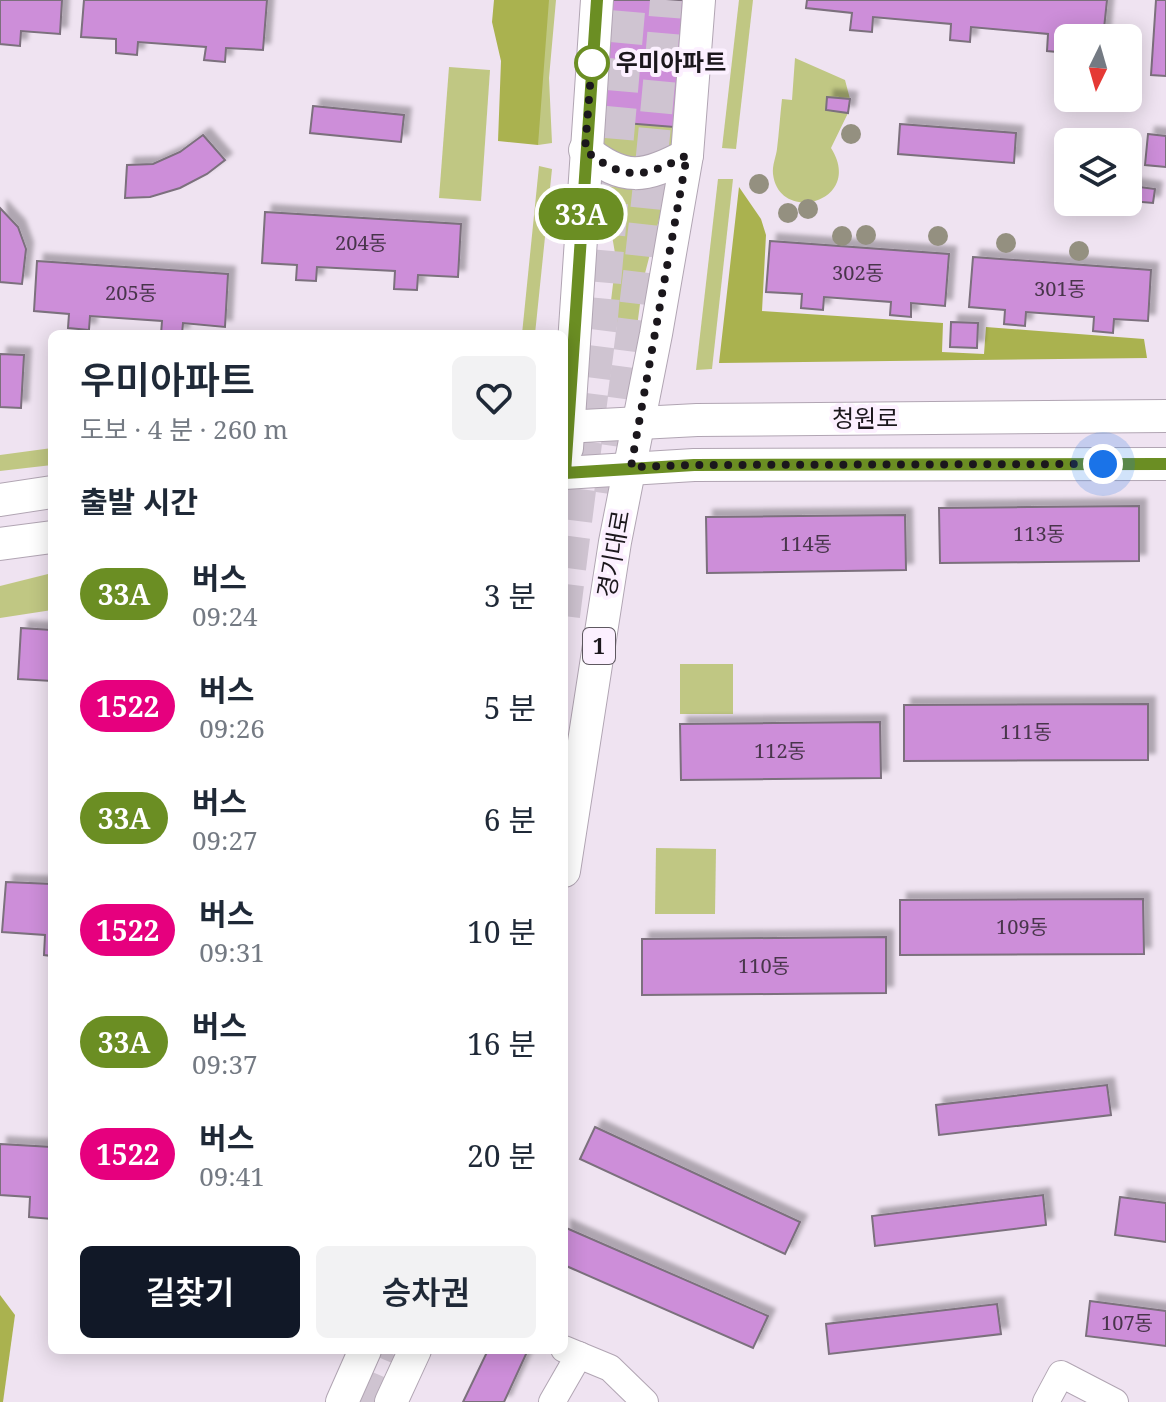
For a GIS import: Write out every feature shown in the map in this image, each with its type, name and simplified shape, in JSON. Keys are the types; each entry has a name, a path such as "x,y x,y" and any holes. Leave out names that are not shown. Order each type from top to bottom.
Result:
{"main road":[{"path":"568,398 597,0"},
{"name":"경기대로","path":"568,845 615,542 687,155 699,0"},
{"path":"585,150 605,167 634,174 662,169 687,155"},
{"name":"청원로","path":"568,427 639,422 1166,416"},
{"name":"청원로","path":"568,475 631,467 694,465 1166,464"},
{"path":"0,500 48,493"},
{"path":"0,544 48,538"},
{"path":"342,1402 363,1354"},
{"path":"391,1402 413,1354"}],"street":[{"path":"552,1402 571,1352 610,1368 645,1402"},
{"path":"1046,1402 1061,1374 1115,1402"}],"green space":[{"path":"494,0 549,0 538,145 498,141 501,61 492,22"},
{"path":"546,0 556,0 549,78 552,143 538,145 538,88"},
{"path":"739,0 753,0 736,149 722,148"},
{"path":"795,58 845,80 850,99 827,97 826,110 848,113 831,148 839,167 837,182 829,193 817,200 803,202 789,199 779,190 773,174 782,99 792,100"},
{"path":"449,67 490,70 481,201 439,198"},
{"path":"600,121 674,127 671,146 633,167 600,143"},
{"path":"539,166 552,169 535,330 522,330"},
{"path":"671,173 643,281 637,327 608,326 616,259 602,177"},
{"path":"718,179 733,179 712,369 696,370"},
{"path":"739,187 761,219 766,235 762,311 943,323 942,352 984,354 986,327 1144,339 1147,358 719,363"},
{"path":"48,449 48,465 0,471 0,455"},
{"path":"48,574 48,611 0,618 0,586"},
{"path":"680,664 733,664 733,714 680,714"},
{"path":"656,848 716,849 715,914 655,914"},
{"path":"0,1295 15,1315 3,1402 0,1402"}],"building":[{"path":"0,0 62,0 60,34 21,31 20,46 0,44"},
{"path":"84,0 267,0 263,50 226,48 225,62 204,60 206,47 138,42 137,55 116,53 116,39 81,37"},
{"path":"610,0 686,0 674,127 600,121"},
{"path":"807,0 1107,0 1104,24 1054,24 1054,52 1047,51 1048,34 971,27 970,42 950,40 951,24 873,17 872,32 850,30 852,13 806,8"},
{"path":"1156,0 1166,0 1166,76 1151,75"},
{"path":"827,97 850,99 848,113 826,110"},
{"path":"313,106 404,115 401,142 310,133"},
{"path":"900,124 1016,133 1014,163 898,154"},
{"path":"1148,134 1166,136 1166,167 1145,165"},
{"path":"203,135 225,160 180,188 150,197 125,198 127,165 153,164 180,152"},
{"path":"1142,187 1155,189 1153,203 1142,202"},
{"path":"0,208 18,227 26,249 22,284 0,282"},
{"path":"265,212 461,224 458,277 418,275 417,290 394,289 395,271 317,267 316,281 296,280 297,265 262,263"},
{"path":"770,241 949,254 945,306 911,303 911,317 890,315 891,302 824,297 823,310 801,308 802,294 766,292"},
{"path":"973,257 1151,270 1148,321 1114,319 1113,333 1093,331 1094,317 1026,312 1025,326 1004,324 1005,310 969,307"},
{"path":"37,261 228,274 225,327 183,323 182,330 161,330 162,321 90,316 89,330 68,328 69,314 34,311"},
{"path":"951,322 978,323 977,348 950,347"},
{"path":"0,354 24,355 21,408 0,407"},
{"path":"1139,506 1139,561 940,563 939,508"},
{"path":"905,515 906,570 707,573 706,517"},
{"path":"21,628 48,630 48,681 18,679"},
{"path":"1148,704 1148,760 904,761 904,705"},
{"path":"880,722 881,778 681,780 680,724"},
{"path":"6,882 48,884 48,956 44,955 45,935 2,932"},
{"path":"1143,899 1144,954 900,955 900,900"},
{"path":"886,937 886,993 642,995 642,939"},
{"path":"1107,1085 1111,1115 939,1135 936,1105"},
{"path":"595,1127 800,1222 785,1254 580,1159"},
{"path":"0,1144 48,1147 48,1219 29,1217 30,1197 0,1195"},
{"path":"1043,1195 1046,1225 875,1246 872,1216"},
{"path":"1120,1197 1166,1203 1166,1242 1115,1235"},
{"path":"568,1229 768,1316 753,1348 568,1267"},
{"path":"1090,1301 1166,1311 1166,1346 1086,1336"},
{"path":"997,1304 1001,1334 829,1354 826,1324"},
{"path":"486,1354 526,1354 504,1402 463,1402"}],"tunnel":[{"path":"568,585 602,317 630,0"},
{"path":"610,494 642,247 666,0"},
{"path":"361,1402 381,1354"}],"bus line":[{"name":"33A","path":"568,425 597,0"},
{"name":"33A","path":"568,473 694,465 1166,464"}],"place":[{"name":"우미아파트","path":"592,63"}],"route":[{"path":"592,63 592,60 585,150 605,167 634,174 662,169 687,155 631,467 1103,464"}]}
